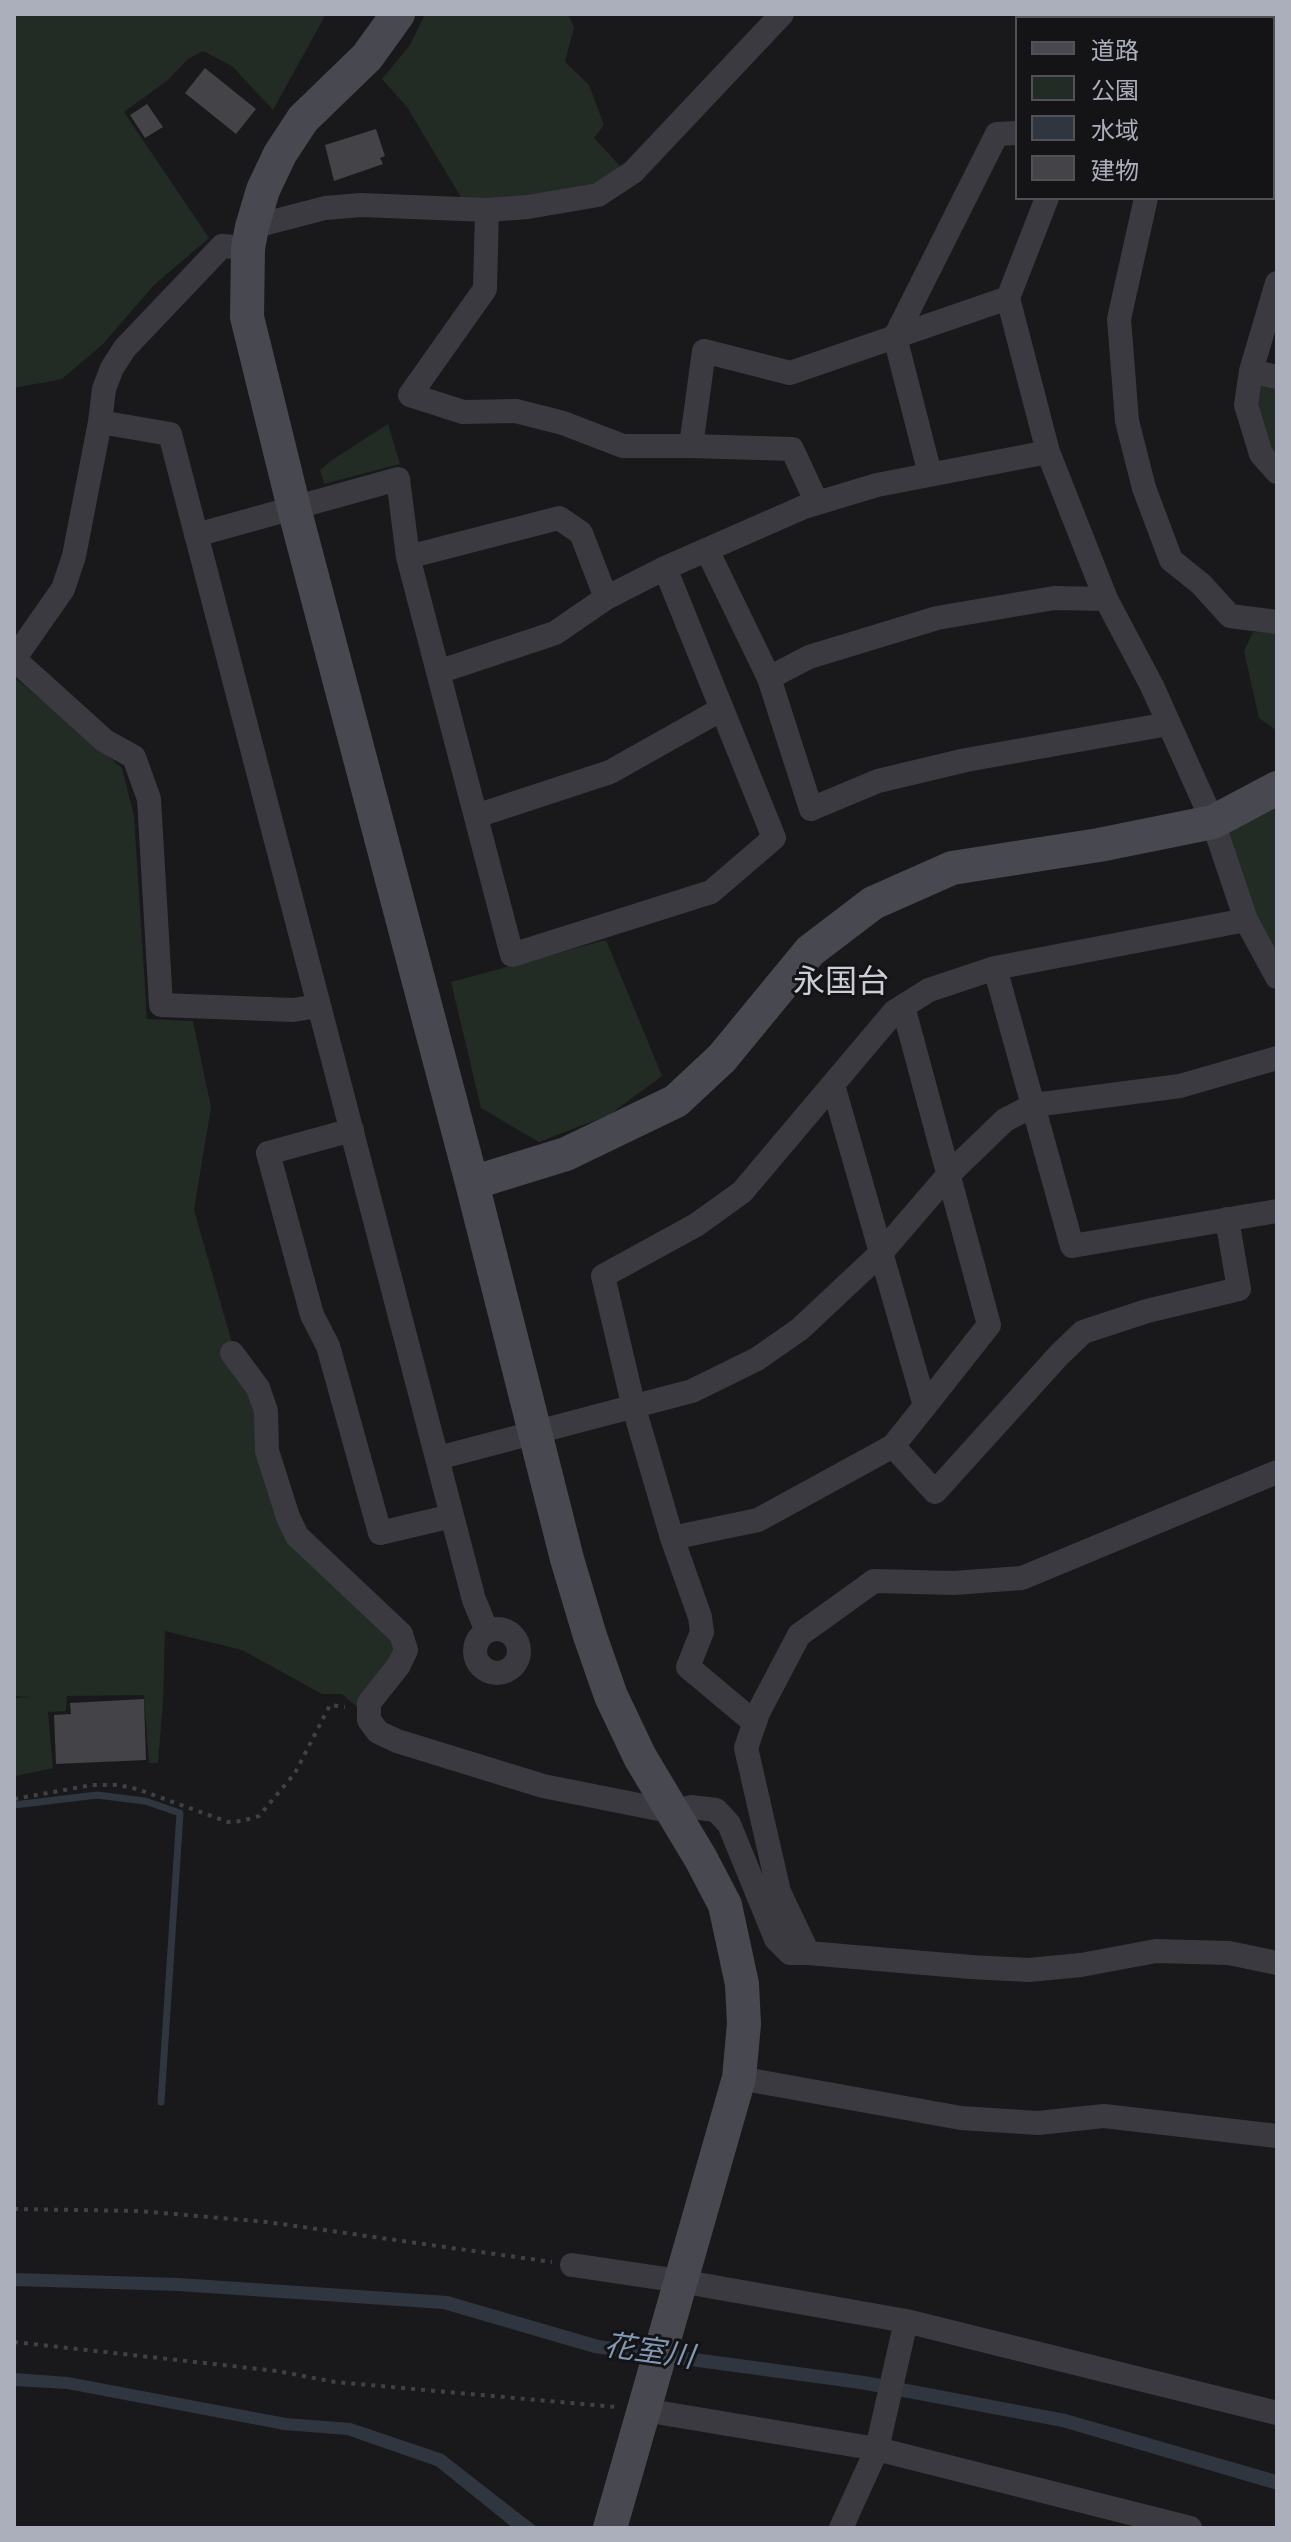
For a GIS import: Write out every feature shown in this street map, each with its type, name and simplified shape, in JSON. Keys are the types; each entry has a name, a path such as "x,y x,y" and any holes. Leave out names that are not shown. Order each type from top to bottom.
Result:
{"street":[{"path":"398,14 367,57 303,119 280,154 263,190 250,238 247,317 567,1559 600,1666 640,1757 725,1905 742,1984 744,2024 739,2078 610,2528"},
{"path":"318,1006 293,1010 161,1005 149,799 134,757 105,741 14,659 63,589 74,556 104,389 112,368 125,348 222,246 325,208 487,210 598,195 633,172 782,14"},
{"path":"930,474 895,337 997,134 1015,133"},
{"path":"1046,200 1008,298 1048,452 1106,599 1152,686 1213,822 1246,920 1277,977"},
{"path":"1146,200 1119,319 1127,421 1144,488 1171,560 1201,584 1230,616 1277,622"},
{"path":"487,210 485,289 410,395 463,412 516,411 563,423 623,446 792,449 817,503"},
{"path":"1277,283 1251,371 1246,405 1261,454 1277,472"},
{"path":"691,446 704,351 790,373 1008,298"},
{"path":"1251,371 1277,377"},
{"path":"100,422 170,434 474,1600 487,1631"},
{"path":"438,672 555,633 606,598 665,568 817,503 877,485 1048,452"},
{"path":"196,535 398,479 408,557 512,955 711,892 774,838 665,568"},
{"path":"408,557 559,518 581,533 606,598"},
{"path":"707,550 769,678 811,809 878,781 966,760 1168,724"},
{"path":"769,678 809,657 937,618 1054,598 1106,599"},
{"path":"476,816 610,772 722,709"},
{"path":"472,1183 566,1154 676,1101 722,1058 810,951 873,903 952,868 1099,845 1213,822 1277,788"},
{"path":"755,1723 688,1667 702,1632 700,1617 672,1538 634,1408 603,1276 696,1225 742,1192 894,1012 929,990 995,968 1246,920"},
{"path":"995,968 1072,1246 1277,1211"},
{"path":"672,1538 758,1520 893,1446 989,1325 903,1006"},
{"path":"438,1458 692,1391 757,1359 800,1329 881,1253 949,1174 1005,1120 1034,1105 1180,1086 1277,1058"},
{"path":"833,1085 925,1406"},
{"path":"352,1130 268,1153 312,1315 328,1346 380,1533 452,1516"},
{"path":"893,1446 935,1492 1083,1332 1147,1311 1239,1289 1227,1219"},
{"path":"232,1353 258,1388 266,1411 267,1451 297,1536 401,1634 406,1650 399,1665 369,1703 369,1720 378,1732 397,1741 543,1786 674,1812 691,1807 716,1810 729,1824 776,1939 790,1953 1029,1970 1081,1965 1156,1951 1229,1953 1277,1963"},
{"path":"808,1953 779,1892 746,1748 755,1723 799,1635 874,1581 954,1583 1022,1578 1277,1472"},
{"path":"739,2078 961,2118 1038,2123 1104,2116 1277,2136"},
{"path":"572,2265 904,2327 1277,2413"},
{"path":"841,2528 878,2444 904,2327"},
{"path":"646,2404 878,2444 1190,2528"}],"path":[{"path":"14,1799 92,1785 118,1785 228,1822 242,1821 259,1816 295,1773 330,1705 341,1705 369,1720"},
{"path":"14,2209 139,2211 267,2222 572,2265"},
{"path":"14,2342 277,2371 335,2382 646,2404"}],"green space":[{"path":"14,14 326,14 273,110 232,66 203,51 188,59 168,80 124,112 209,238 154,285 103,344 62,379 14,388"},
{"path":"425,14 568,14 574,27 565,62 589,85 604,125 594,138 625,171 583,189 465,204 407,107 382,79 410,45"},
{"path":"1251,371 1277,377 1277,472 1261,454"},
{"path":"388,424 400,464 324,484 320,470"},
{"path":"1253,632 1277,633 1277,731 1259,718 1244,651"},
{"path":"14,677 122,768 134,816 147,1019 193,1021 211,1107 194,1210 232,1343 252,1383 293,1536 399,1641 367,1716 342,1694 322,1694 242,1650 165,1631 158,1763 149,1763 144,1695 67,1696 66,1711 48,1712 53,1768 16,1776 14,1698 31,1697 14,1696"},
{"path":"1277,788 1277,977 1213,822"},
{"path":"606,940 662,1076 609,1115 539,1142 481,1108 451,982"}],"water":[{"name":"花室川","path":"14,2273 179,2278 448,2296 599,2340 865,2376 1066,2414 1277,2475 1277,2490 1062,2427 860,2389 594,2353 443,2309 178,2291 14,2286"},
{"path":"14,2373 68,2377 286,2418 351,2423 443,2454 538,2528 513,2528 436,2466 347,2435 284,2430 67,2389 14,2386"}],"building":[{"path":"205,68 256,109 236,134 185,93"},
{"path":"147,104 163,127 145,138 130,115"},
{"path":"376,129 385,156 380,158 383,164 334,181 325,145"},
{"path":"144,1699 146,1760 56,1764 54,1715 71,1714 70,1703"}],"waterway":[{"path":"14,1805 97,1795 145,1801 180,1813 161,2102"}],"district":[{"name":"永国台","path":"841,984"}]}
